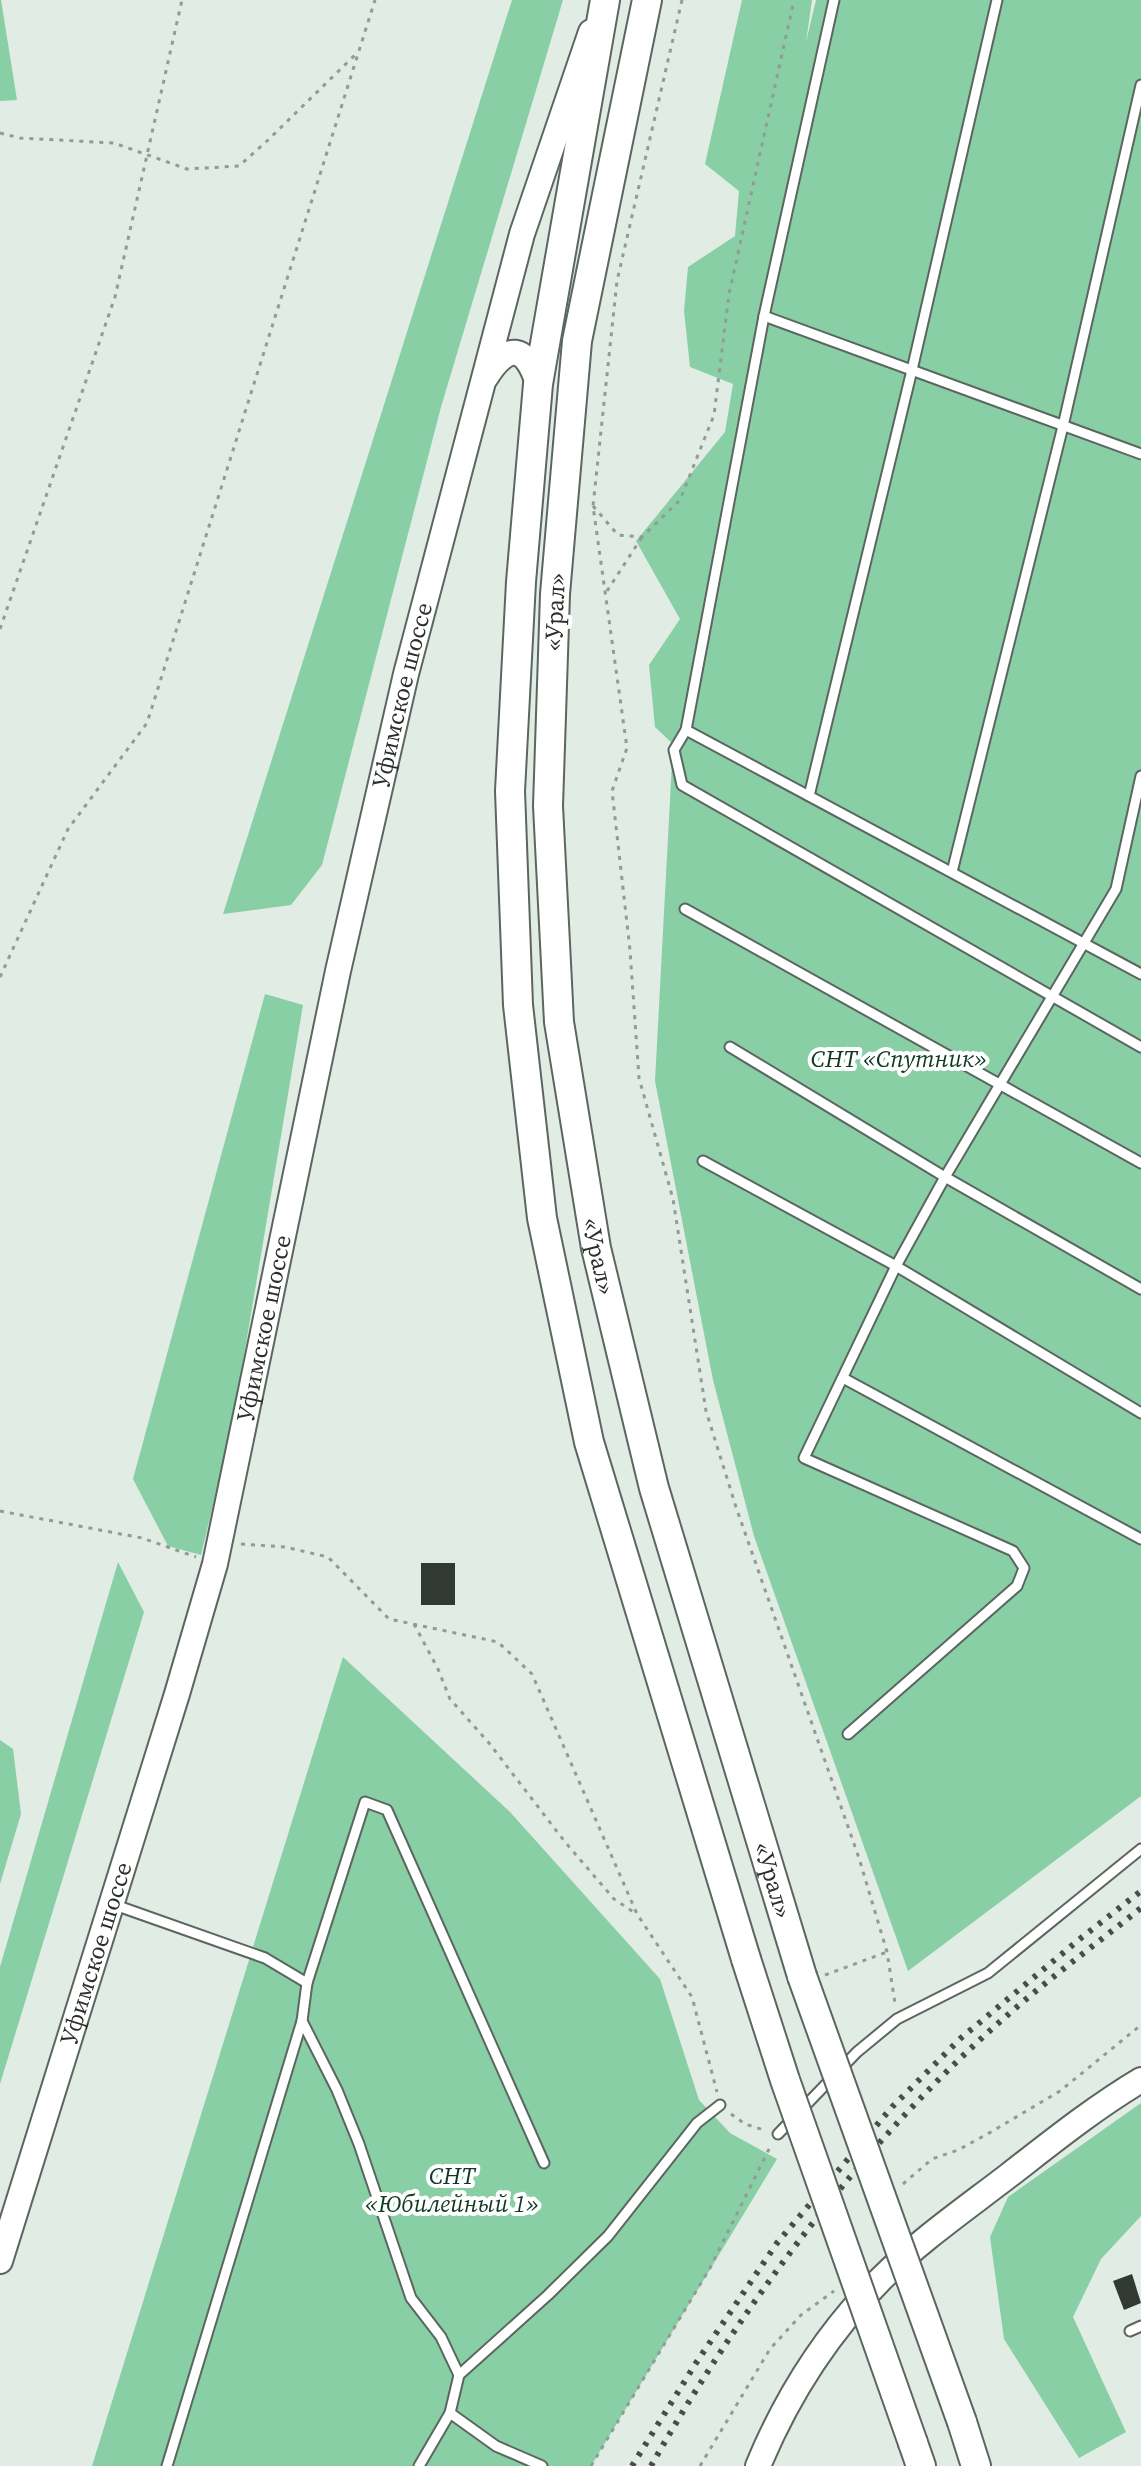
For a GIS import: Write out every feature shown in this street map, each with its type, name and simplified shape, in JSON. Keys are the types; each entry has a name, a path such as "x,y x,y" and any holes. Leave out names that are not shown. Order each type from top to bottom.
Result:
{"main road":[{"name":"Уфимское шоссе","path":"0,2261 218,1553 351,912 406,674 522,234 579,63 604,0"},
{"name":"«Урал»","path":"604,0 538,384 521,582 510,791 518,1005 542,1218 589,1442 785,2080 917,2454"},
{"name":"«Урал»","path":"647,0 577,341 555,594 548,806 559,1022 596,1248 654,1488 976,2466"},
{"path":"482,382 497,359 508,353 527,359 538,384"},
{"path":"758,2466 775,2425 820,2349 881,2279 1078,2122 1141,2080"}],"lane":[{"path":"834,0 764,316 686,730 674,750 682,785 1141,1047"},
{"path":"809,796 997,0"},
{"path":"952,872 1063,426 1141,85"},
{"path":"764,316 1141,454"},
{"path":"686,730 1141,974"},
{"path":"848,1734 1017,1586 1024,1568 1013,1551 804,1458 896,1266 945,1177 1116,889 1141,776"},
{"path":"685,909 1141,1163"},
{"path":"730,1047 945,1177 1141,1289"},
{"path":"703,1161 896,1266 1141,1413"},
{"path":"843,1378 1141,1539"},
{"path":"167,2466 302,2021 307,1983 365,1802 387,1810 544,2163"},
{"path":"778,2134 857,2052 897,2019 988,1973 1141,1849"},
{"path":"111,1904 265,1958 307,1983"},
{"path":"302,2021 337,2090 359,2144 411,2298 441,2337 459,2375"},
{"path":"419,2466 450,2413 459,2375 608,2236 697,2123 720,2105"},
{"path":"1130,2331 1141,2326"},
{"path":"450,2413 496,2446 542,2466"}],"path":[{"path":"0,629 115,297 182,0"},
{"path":"0,977 68,829 147,723 375,0"},
{"path":"682,0 617,281 593,506 627,748 612,791 630,950 639,1078 673,1199 706,1411 736,1507 859,1858 887,1952 897,2019"},
{"path":"605,593 642,537 680,500 714,415 729,294 794,0"},
{"path":"0,133 20,138 114,143 187,169 239,166 359,51"},
{"path":"593,506 618,535 642,537"},
{"path":"0,1511 218,1553 285,1547 328,1557 389,1619 498,1642 532,1674 637,1914 692,1997 720,2105 745,2124 778,2134 710,2268 591,2466"},
{"path":"414,1624 450,1699 614,1899 637,1914"},
{"path":"813,1975 887,1952"}],"green space":[{"path":"1,0 17,100 0,101"},
{"path":"512,0 563,0 441,407 322,865 291,905 223,914"},
{"name":"СНТ «Спутник»","path":"742,0 812,0 806,42 816,0 1141,0 1141,1796 908,1971 754,1536 713,1380 655,1081 673,744 655,727 649,665 680,619 636,541 725,432 733,384 690,367 684,311 688,267 735,236 739,191 705,164"},
{"path":"265,994 303,1005 233,1421 201,1555 168,1546 133,1479"},
{"path":"118,1562 144,1612 0,2084 0,1967"},
{"name":"СНТ «Юбилейный 1»","path":"343,1657 510,1812 660,1979 699,2100 730,2133 777,2159 591,2466 92,2466"},
{"path":"0,1740 13,1749 21,1814 0,1884"},
{"path":"1141,2103 1141,2216 1101,2259 1073,2317 1126,2432 1079,2458 1004,2339 990,2237 1008,2197"}],"building":[{"path":"421,1563 455,1563 455,1605 421,1605"},
{"path":"1132,2274 1141,2303 1124,2310 1113,2281"}],"railway":[{"path":"632,2466 696,2363 777,2243 892,2107 961,2038 1141,1891"},
{"path":"651,2466 725,2345 766,2286 809,2228 902,2118 1003,2019 1141,1908"}]}
